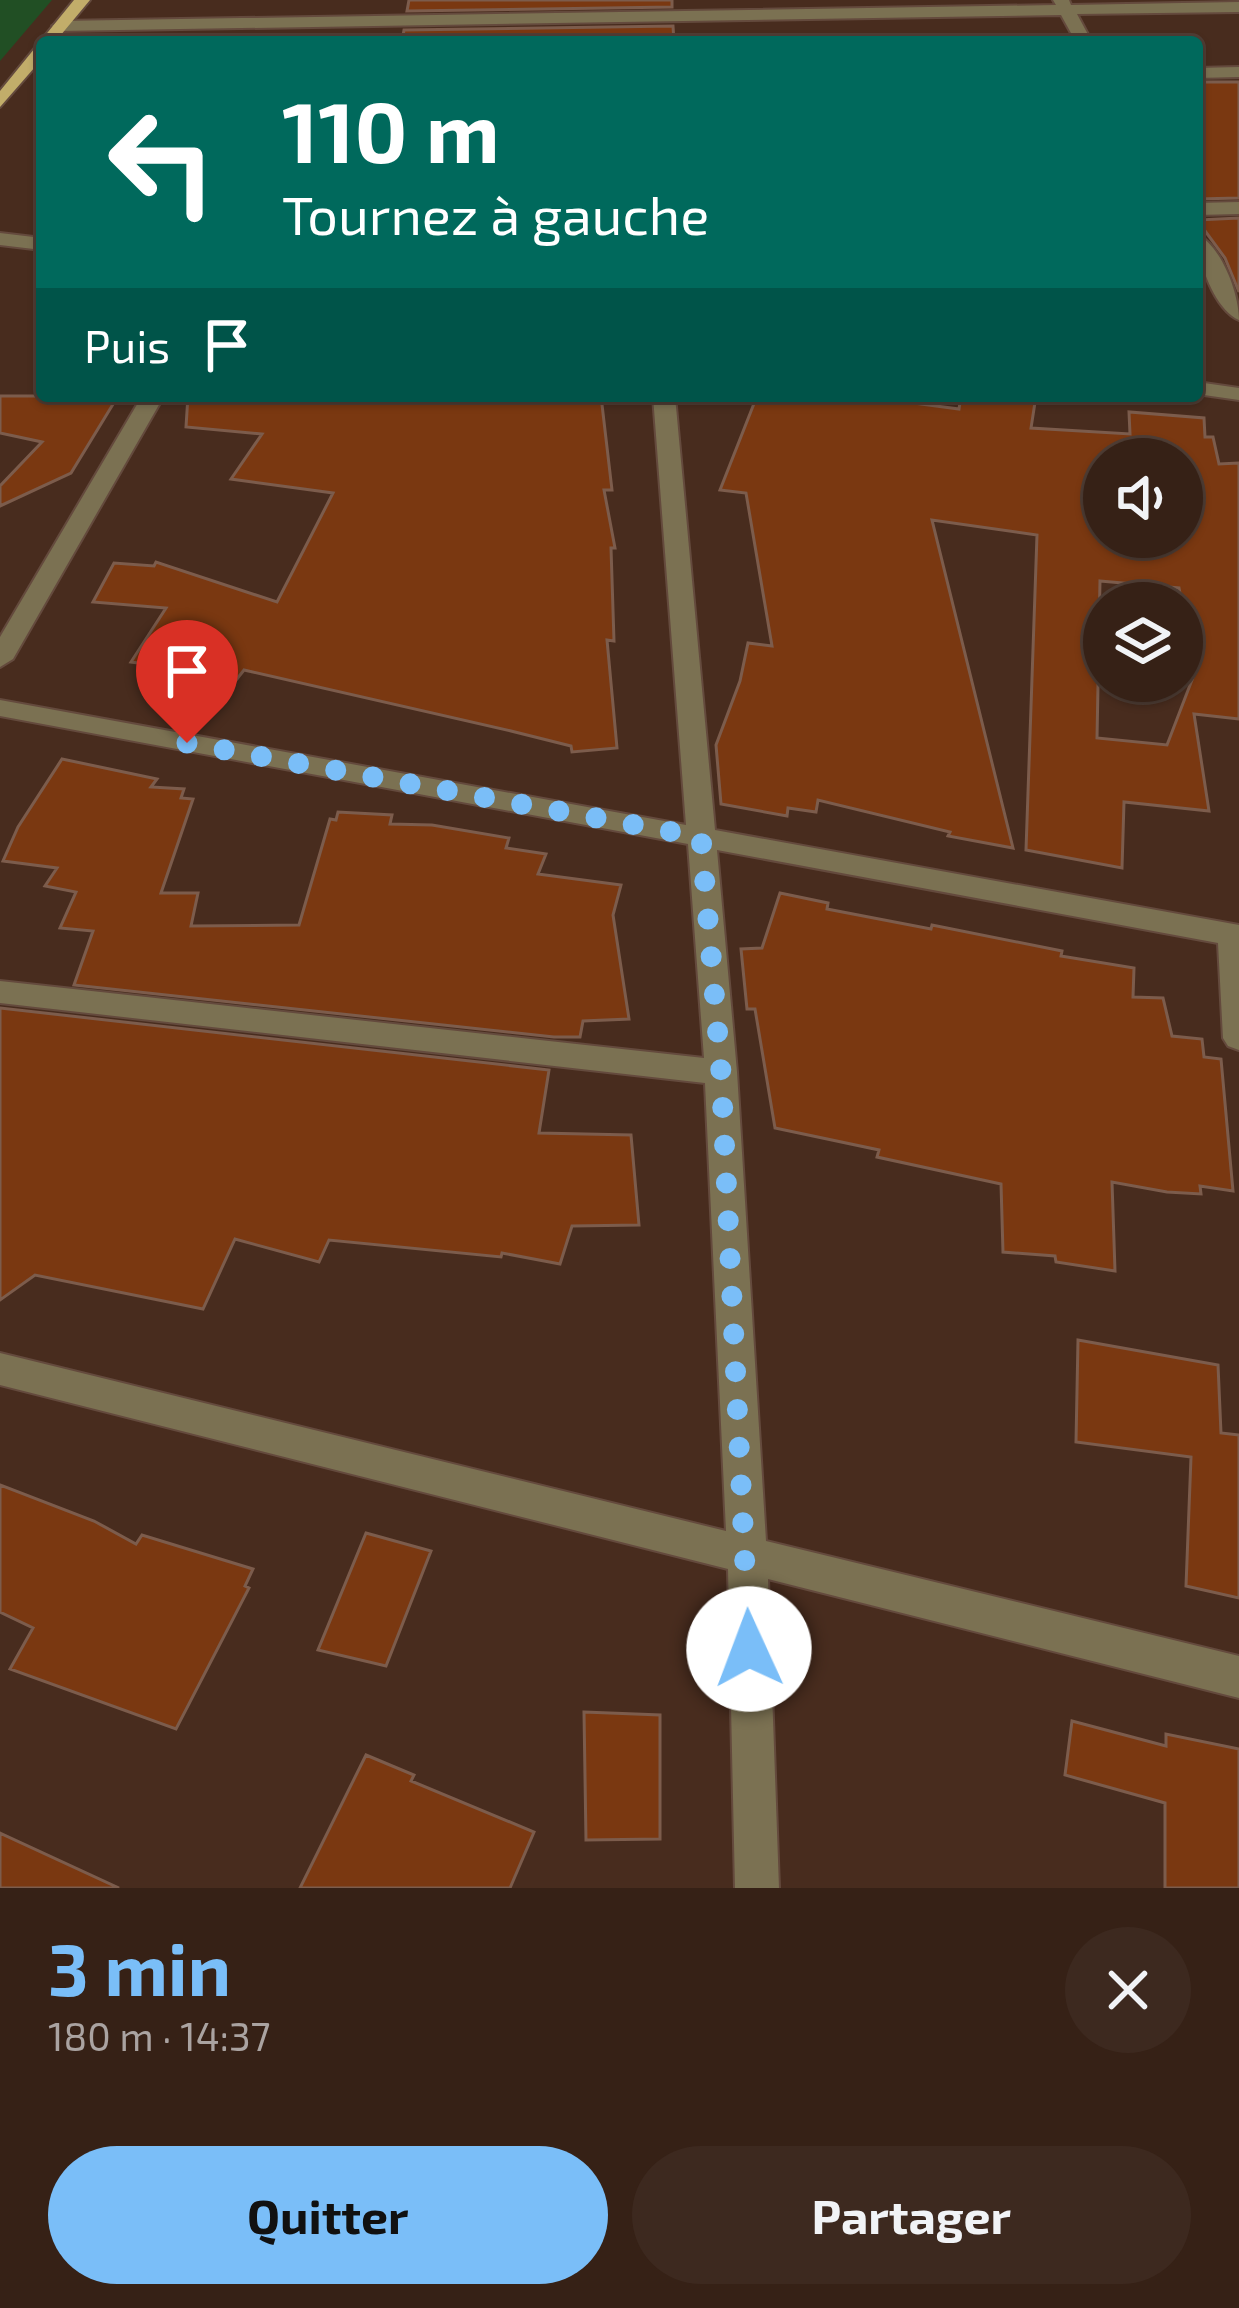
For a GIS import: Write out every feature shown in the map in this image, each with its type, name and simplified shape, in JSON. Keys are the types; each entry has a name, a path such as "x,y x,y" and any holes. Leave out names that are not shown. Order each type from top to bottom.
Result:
{"main road":[{"path":"52,36 82,0"},
{"path":"0,102 36,56"}],"street":[{"path":"382,36 402,0"},
{"path":"60,26 1064,5 1239,7"},
{"path":"1064,5 1081,36"},
{"path":"1203,73 1239,72"},
{"path":"1203,209 1239,208"},
{"path":"0,239 36,243"},
{"path":"1203,251 1239,314"},
{"path":"1203,389 1239,394"},
{"path":"0,659 150,402"},
{"path":"665,402 721,1072 746,1553 757,1888"},
{"path":"0,709 1236,936 1239,1038"},
{"path":"0,992 721,1072"},
{"path":"0,1369 1239,1677"}],"green space":[{"path":"0,0 52,0 0,61"}],"building":[{"path":"409,0 672,0 672,7 407,11"},
{"path":"673,26 674,36 403,36 404,30"},
{"path":"1203,82 1239,82 1239,198 1203,199"},
{"path":"1239,218 1239,292 1225,258 1203,228 1203,220"},
{"path":"0,396 36,396 36,402 114,402 71,473 0,506 0,486 42,442 0,433"},
{"path":"188,402 602,402 612,490 604,490 615,548 611,548 614,641 607,640 617,748 572,752 571,746 511,731 244,670 222,698 141,682 153,665 131,662 166,608 93,602 114,563 154,566 156,562 277,602 333,493 231,479 262,434 186,427"},
{"path":"755,402 906,402 959,409 960,402 1035,402 1031,428 1130,434 1129,412 1204,418 1205,437 1213,437 1219,464 1239,463 1239,719 1194,714 1209,811 1124,802 1122,868 1026,850 1037,535 932,520 1013,848 948,836 950,832 818,800 816,812 788,808 787,816 721,804 716,745 740,681 748,643 772,646 746,493 720,490"},
{"path":"62,759 157,779 151,787 184,789 181,798 193,799 161,893 198,893 191,926 299,925 330,819 336,820 338,812 392,815 390,824 432,825 509,838 506,848 546,854 538,874 621,885 613,915 629,1019 583,1021 580,1037 554,1037 74,985 93,931 60,928 76,892 45,886 57,868 3,861 18,827"},
{"path":"780,893 828,903 827,909 931,929 932,925 1134,968 1133,997 1163,998 1172,1036 1202,1039 1204,1057 1221,1059 1233,1191 1200,1186 1201,1194 1167,1192 1112,1182 1115,1271 1056,1262 1055,1256 1003,1252 1001,1184 877,1157 879,1150 775,1128 755,1009 747,1009 741,949 762,948"},
{"path":"0,1008 549,1070 539,1133 631,1135 639,1225 572,1226 560,1264 502,1253 501,1257 329,1240 319,1262 235,1239 203,1309 35,1275 0,1300"},
{"path":"1078,1340 1218,1365 1221,1433 1239,1435 1239,1598 1186,1586 1191,1457 1076,1442"},
{"path":"0,1485 94,1521 136,1544 142,1535 253,1569 245,1586 249,1588 176,1729 10,1669 33,1628 0,1612"},
{"path":"366,1533 431,1551 386,1666 318,1650"},
{"path":"584,1712 660,1715 660,1839 586,1840"},
{"path":"1072,1721 1166,1746 1166,1734 1239,1749 1239,1888 1165,1888 1165,1803 1065,1775"},
{"path":"366,1755 414,1775 411,1781 534,1832 510,1888 300,1888"},
{"path":"0,1833 119,1888 0,1888"}],"route":[{"path":"187,743 701,837 721,1072 749,1649"}]}
